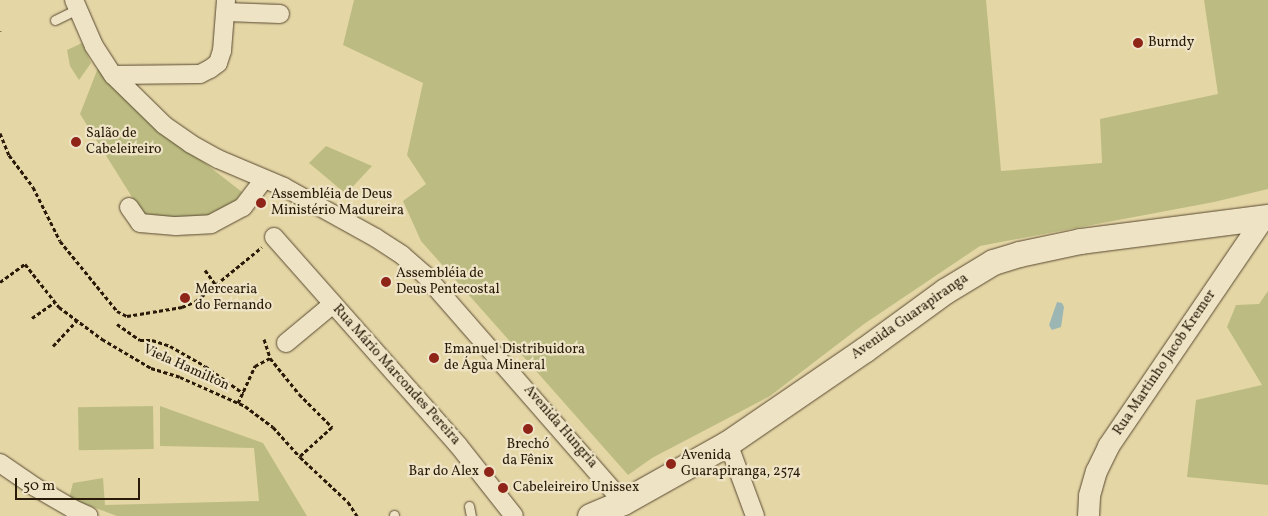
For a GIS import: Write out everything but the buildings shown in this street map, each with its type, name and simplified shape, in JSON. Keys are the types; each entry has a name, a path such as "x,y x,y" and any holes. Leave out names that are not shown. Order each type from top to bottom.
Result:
{"main road":[{"name":"Avenida Guarapiranga","path":"590,516 623,502 728,443 864,350 945,291 993,262 1019,254 1080,241 1266,218"}],"street":[{"name":"Avenida Hungria","path":"76,4 94,46 113,75 164,125 191,144 327,210 376,238 402,255 425,275 623,502"},
{"path":"113,75 200,74 218,63 222,51 226,6 280,14"},
{"path":"129,207 140,222 176,226 211,224 243,207 264,179"},
{"name":"Rua Martinho Jacob Kremer","path":"1088,516 1089,495 1096,471 1108,446 1266,218"},
{"name":"Rua Mário Marcondes Pereira","path":"274,237 458,445 514,516"},
{"path":"286,343 333,304"},
{"path":"728,443 755,516"},
{"path":"0,462 35,487 73,509 90,516"}],"lane":[{"path":"55,20 76,4"},
{"path":"469,506 471,516"}],"path":[{"path":"0,134 9,155 32,187 60,241 117,311 127,316 182,307 196,301 274,237"},
{"name":"Viela Hamilton","path":"0,282 26,264 55,302 102,339 152,368 180,377 238,403 273,427 348,502 357,516"},
{"path":"204,270 216,284"},
{"path":"32,318 55,302"},
{"path":"53,346 77,320"},
{"path":"117,324 140,340 152,340 170,346 205,366 243,393"},
{"path":"264,338 270,358 298,394 332,427 300,456"},
{"path":"238,403 255,366 270,358"}],"green space":[{"path":"354,0 986,0 1001,171 1102,163 1100,119 1218,94 1204,0 1268,0 1268,189 1214,202 980,246 864,324 770,396 652,458 628,475 421,241 403,201 426,184 407,155 423,83 343,45"},
{"path":"82,43 91,63 79,80 70,66 67,50"},
{"path":"98,68 161,129 242,192 232,205 202,219 165,218 142,213 80,114"},
{"path":"326,146 372,166 346,194 309,163"},
{"path":"1268,291 1268,485 1187,477 1196,400 1262,385 1227,327 1236,305 1259,304"},
{"path":"153,406 154,449 79,450 78,407"},
{"path":"160,406 263,443 307,516 117,516 69,498 73,483 103,478 105,505 259,501 254,448 160,446"}],"water":[{"path":"1057,302 1062,303 1064,307 1061,327 1052,330 1049,325"}],"place":[{"name":"Burndy","path":"1138,43"},
{"name":"Salão de Cabeleireiro","path":"76,142"},
{"name":"Assembléia de Deus Ministério Madureira","path":"261,203"},
{"name":"Assembléia de Deus Pentecostal","path":"386,282"},
{"name":"Mercearia do Fernando","path":"185,298"},
{"name":"Emanuel Distribuidora de Água Mineral","path":"434,358"},
{"name":"Brechó da Fênix","path":"528,429"},
{"name":"Avenida Guarapiranga, 2574","path":"671,464"},
{"name":"Bar do Alex","path":"489,472"},
{"name":"Cabeleireiro Unissex","path":"503,488"}]}
